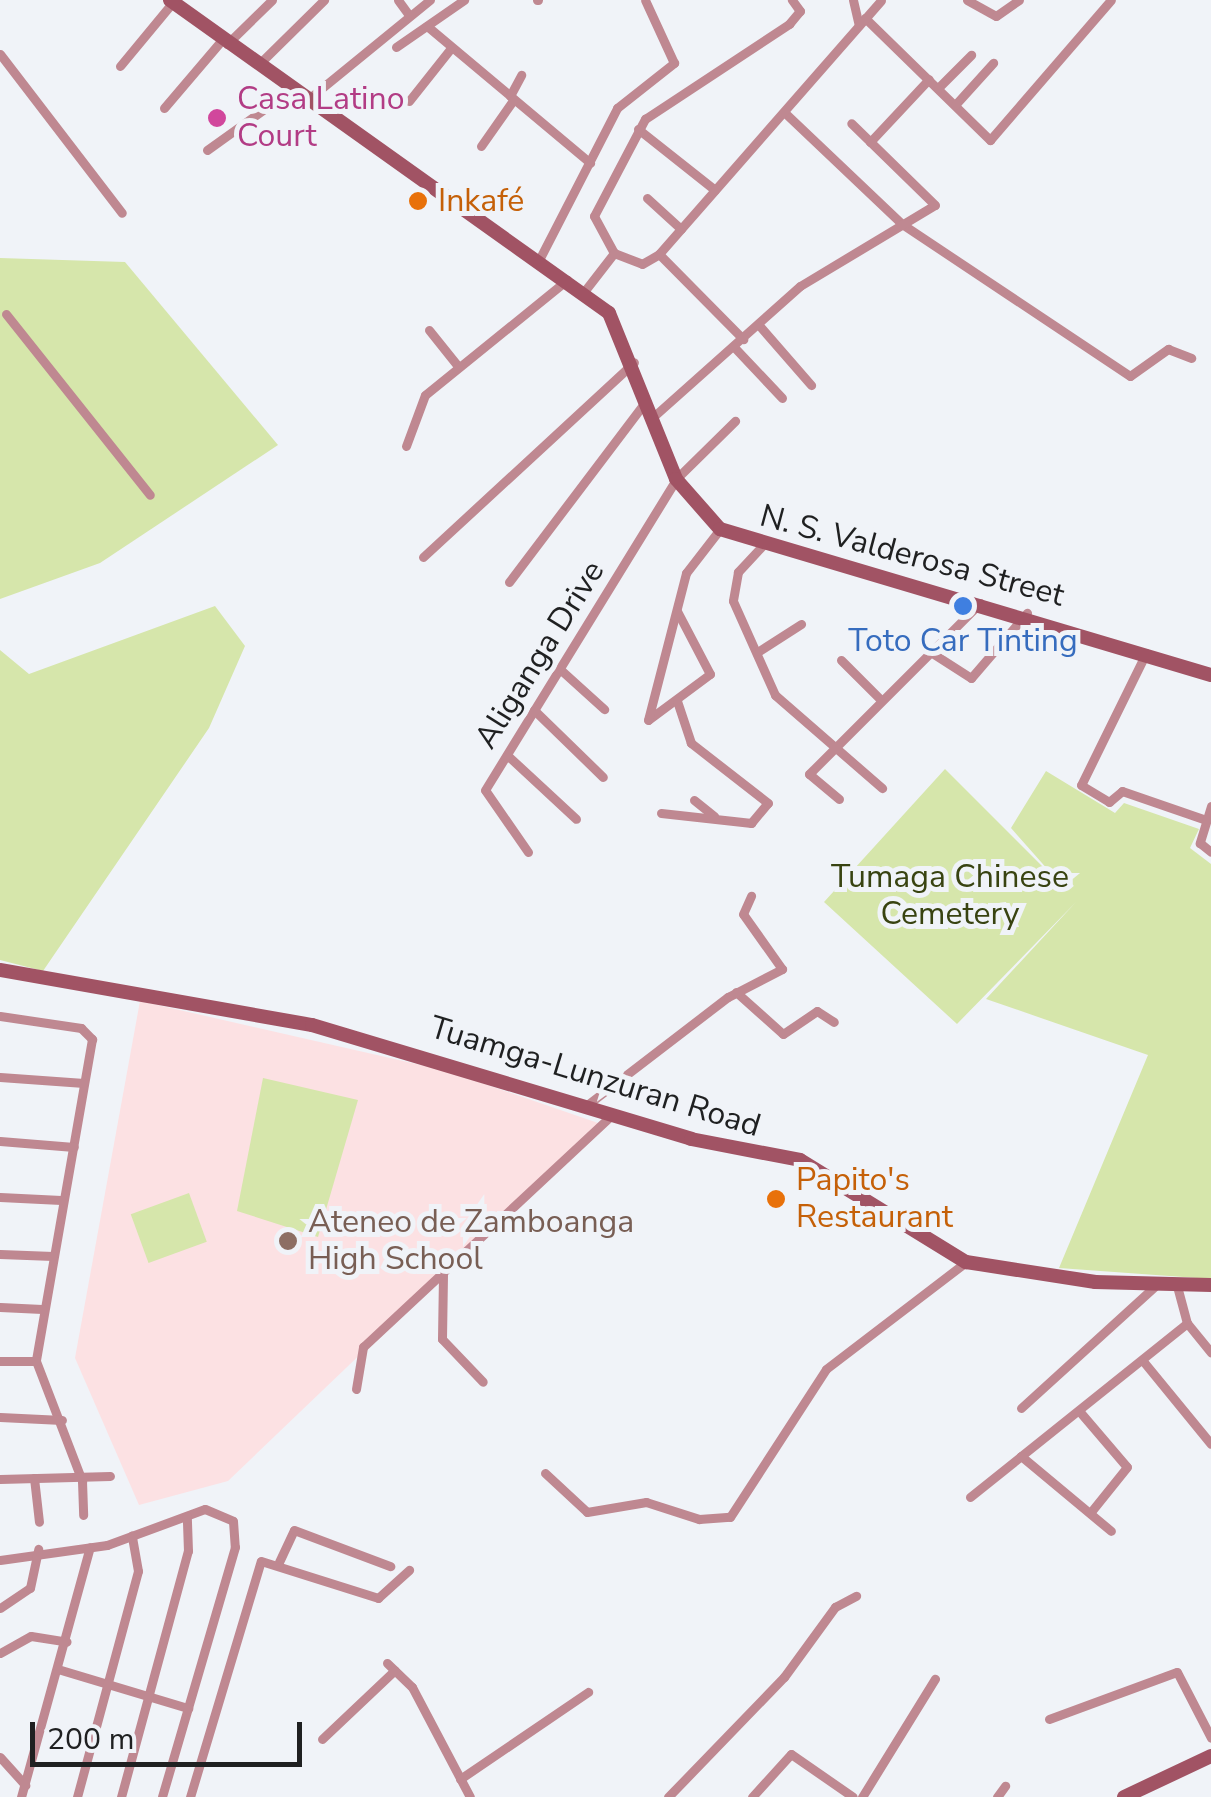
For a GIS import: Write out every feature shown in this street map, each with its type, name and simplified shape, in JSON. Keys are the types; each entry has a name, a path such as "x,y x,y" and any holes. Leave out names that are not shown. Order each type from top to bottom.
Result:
{"street":[{"path":"164,108 224,43 272,0"},
{"path":"256,67 324,0"},
{"path":"398,0 409,15"},
{"path":"304,103 430,0"},
{"path":"396,46 464,0"},
{"path":"540,258 622,102 674,63 646,0"},
{"path":"792,0 795,19 638,130 594,216 614,252 642,264 660,254 881,0"},
{"path":"853,0 862,21 990,140 1110,0"},
{"path":"968,0 996,16 1019,0"},
{"path":"120,66 172,1"},
{"name":"N. S. Valderosa Street","path":"172,1 288,92 540,258 609,313 634,361 676,479 720,529 762,545 1027,613 1211,675"},
{"path":"427,26 590,163"},
{"path":"409,101 451,48"},
{"path":"0,54 122,213"},
{"path":"870,142 971,55"},
{"path":"955,105 993,63"},
{"path":"480,146 512,97 521,75"},
{"path":"208,150 288,92"},
{"path":"784,112 902,224 1130,376 1168,350 1191,358"},
{"path":"653,417 842,256 935,202 850,123"},
{"path":"638,130 715,190"},
{"path":"647,198 681,229"},
{"path":"583,293 614,252"},
{"path":"660,254 743,338"},
{"path":"406,446 425,395 567,280"},
{"path":"6,314 150,496"},
{"path":"758,324 811,385"},
{"path":"429,330 457,366"},
{"path":"734,346 782,398"},
{"path":"423,557 634,361"},
{"path":"509,582 647,400"},
{"name":"Aliganga Drive","path":"528,852 484,800 507,755 562,671 676,479 735,421"},
{"path":"677,611 710,674 677,701 646,719 686,574 720,529"},
{"path":"762,545 734,592 780,704 882,788"},
{"path":"839,799 809,774 982,601"},
{"path":"929,652 971,678 1027,613"},
{"path":"759,651 801,624"},
{"path":"1147,651 1081,785 1109,802 1122,791 1206,820"},
{"path":"841,660 880,699"},
{"path":"562,671 604,709"},
{"path":"661,812 750,823 768,802 691,743 677,701"},
{"path":"534,710 603,777"},
{"path":"507,755 576,820"},
{"path":"694,800 716,818"},
{"path":"1211,806 1200,843 1211,852"},
{"path":"587,1105 736,992 783,965 743,914 751,896"},
{"name":"Tuamga-Lunzuran Road","path":"0,970 312,1024 749,1156 811,1164 966,1262 1156,1285 1211,1285"},
{"path":"736,992 783,1034 817,1011 834,1022"},
{"path":"0,1016 86,1031 84,1082 36,1361 62,1420 82,1481 83,1515"},
{"path":"0,1077 84,1082"},
{"path":"356,1388 364,1347 613,1114"},
{"path":"0,1141 74,1147"},
{"path":"0,1197 61,1200"},
{"path":"0,1254 52,1256"},
{"path":"546,1473 587,1512 646,1502 699,1520 730,1517 826,1369 966,1262"},
{"path":"442,1276 442,1339 483,1382"},
{"path":"1021,1408 1156,1285"},
{"path":"1177,1286 1186,1323 1211,1354"},
{"path":"0,1307 42,1309"},
{"path":"970,1497 1186,1323"},
{"path":"0,1360 36,1361"},
{"path":"1143,1360 1211,1444"},
{"path":"1080,1412 1126,1467 1090,1513"},
{"path":"0,1417 62,1420"},
{"path":"1020,1456 1111,1531"},
{"path":"0,1479 82,1481 110,1476"},
{"path":"34,1478 39,1522"},
{"path":"0,1560 38,1549 90,1547 187,1516 220,1510 236,1530 162,1797"},
{"path":"121,1797 188,1551 187,1516"},
{"path":"279,1562 294,1530 390,1566"},
{"path":"77,1797 138,1572 132,1536"},
{"path":"21,1797 60,1670 90,1547"},
{"path":"0,1608 30,1588 38,1549"},
{"path":"190,1797 257,1566 279,1562 378,1598 409,1570"},
{"path":"668,1797 784,1677 835,1607 856,1596"},
{"path":"0,1654 31,1636 67,1642"},
{"path":"322,1739 391,1667 470,1797"},
{"path":"60,1670 188,1708"},
{"path":"1049,1719 1177,1672 1211,1738"},
{"path":"862,1797 935,1678"},
{"path":"460,1779 588,1692"},
{"path":"752,1797 791,1754 853,1797"},
{"path":"1124,1797 1211,1756"},
{"path":"0,1757 25,1785"},
{"path":"997,1797 1005,1786"}],"shaded area":[{"name":"Ateneo de Zamboanga High School","path":"140,1001 447,1071 601,1124 228,1481 139,1505 75,1358"}],"green space":[{"path":"0,258 125,262 278,445 100,563 0,599"},
{"path":"215,606 245,646 209,728 43,971 0,960 0,650 29,674"},
{"name":"Tumaga Chinese Cemetery","path":"945,769 1065,889 1011,828 1046,771 1115,813 1124,803 1199,829 1190,848 1211,864 1211,1279 1059,1268 1148,1055 986,999 1076,902 957,1024 824,902"},
{"path":"263,1078 358,1100 318,1237 237,1211"},
{"path":"189,1193 207,1242 149,1263 131,1214"}],"place":[{"name":"Casa Latino Court","path":"217,118"},
{"name":"Inkafé","path":"418,201"},
{"name":"Toto Car Tinting","path":"963,606"},
{"name":"Papito's Restaurant","path":"776,1199"},
{"name":"Ateneo de Zamboanga High School","path":"288,1241"}]}
